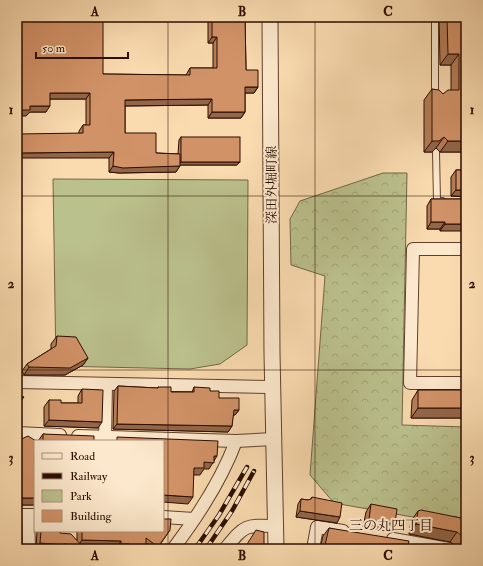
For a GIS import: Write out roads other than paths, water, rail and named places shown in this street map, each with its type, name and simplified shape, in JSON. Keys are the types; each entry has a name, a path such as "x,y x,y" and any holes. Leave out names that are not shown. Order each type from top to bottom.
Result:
{"street":[{"name":"深田外堀町線","path":"270,17 272,353 276,549"},
{"path":"466,249 413,249 410,384 466,383"},
{"path":"17,382 273,387"},
{"path":"105,439 106,384"},
{"path":"17,433 105,439 236,441 274,439"},
{"path":"173,549 194,519 228,461 236,441"},
{"path":"27,515 29,549"},
{"path":"164,517 194,519"},
{"path":"225,549 242,529 252,525 276,526"},
{"path":"313,549 317,526 355,533"},
{"path":"378,537 449,549"}],"lane":[{"path":"435,17 436,100"},
{"path":"436,152 437,201 451,201"}],"railway":[{"path":"195,549 219,515 247,467"},
{"path":"206,549 232,511 254,471"}],"district":[{"name":"三の丸四丁目","path":"391,525"}]}
